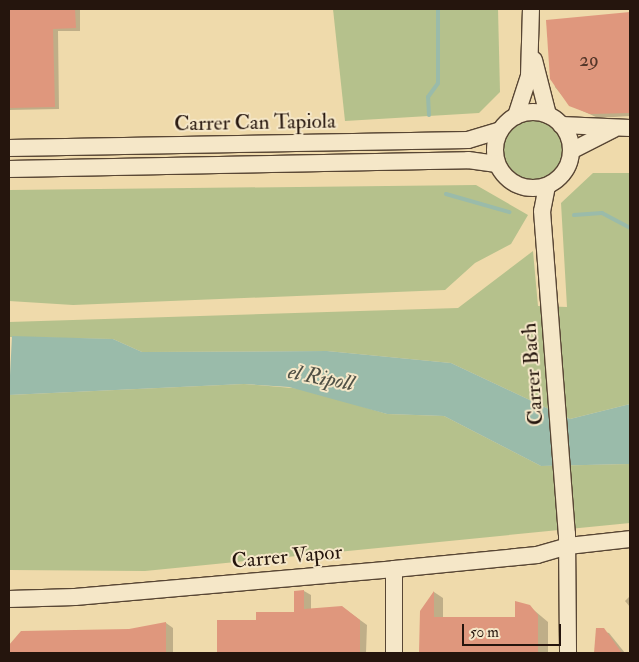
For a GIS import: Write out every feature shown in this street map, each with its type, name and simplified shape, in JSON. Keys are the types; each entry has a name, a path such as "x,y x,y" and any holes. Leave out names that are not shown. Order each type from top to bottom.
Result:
{"street":[{"path":"531,9 532,48 529,76 516,116 501,130 495,153 497,164 508,180 526,188 547,186 566,169 571,151 562,125"},
{"path":"532,48 548,115"},
{"path":"516,116 548,115 562,125 623,128"},
{"path":"571,151 623,128"},
{"name":"Carrer Can Tapiola","path":"9,148 468,140 501,130"},
{"name":"Carrer Can Tapiola","path":"9,169 468,160 497,164"},
{"name":"Carrer Bach","path":"547,186 542,211 567,540 568,653"},
{"path":"526,188 542,211"},
{"name":"Carrer Vapor","path":"9,598 75,597 394,569 537,555 567,540 630,539"},
{"path":"394,569 394,653"}],"green space":[{"path":"333,9 498,9 500,92 479,113 345,121"},
{"path":"533,119 545,121 555,128 562,138 564,150 562,162 555,172 545,179 533,181 521,179 511,172 504,162 502,150 504,138 511,128 521,121"},
{"path":"593,173 630,173 630,404 570,419 451,363 327,351 142,352 113,339 9,337 9,322 458,308 533,251 538,306 567,307 561,203"},
{"path":"476,185 528,215 511,244 475,263 445,290 73,305 9,301 9,190"},
{"path":"244,384 304,389 387,414 444,416 541,466 630,464 630,523 145,571 9,570 9,395"}],"water":[{"name":"el Ripoll","path":"12,336 113,339 142,352 327,351 451,363 570,419 630,404 630,464 541,466 444,416 387,414 289,387 244,384 9,395"}],"building":[{"path":"9,9 75,9 76,28 53,29 55,107 9,108"},
{"path":"630,12 630,113 590,114 569,106 550,79 546,20"},
{"path":"304,590 304,609 342,606 360,620 360,653 217,653 217,620 256,620 256,612 294,612 294,591"},
{"path":"434,591 434,617 515,617 515,601 530,605 538,615 538,653 419,653 420,611"},
{"path":"166,622 166,653 9,653 9,645 21,631 129,629"},
{"path":"596,628 604,628 622,653 594,653"}],"waterway":[{"path":"429,115 428,97 438,83 438,9"},
{"path":"446,194 509,212"},
{"path":"574,215 602,213 630,228"}]}
